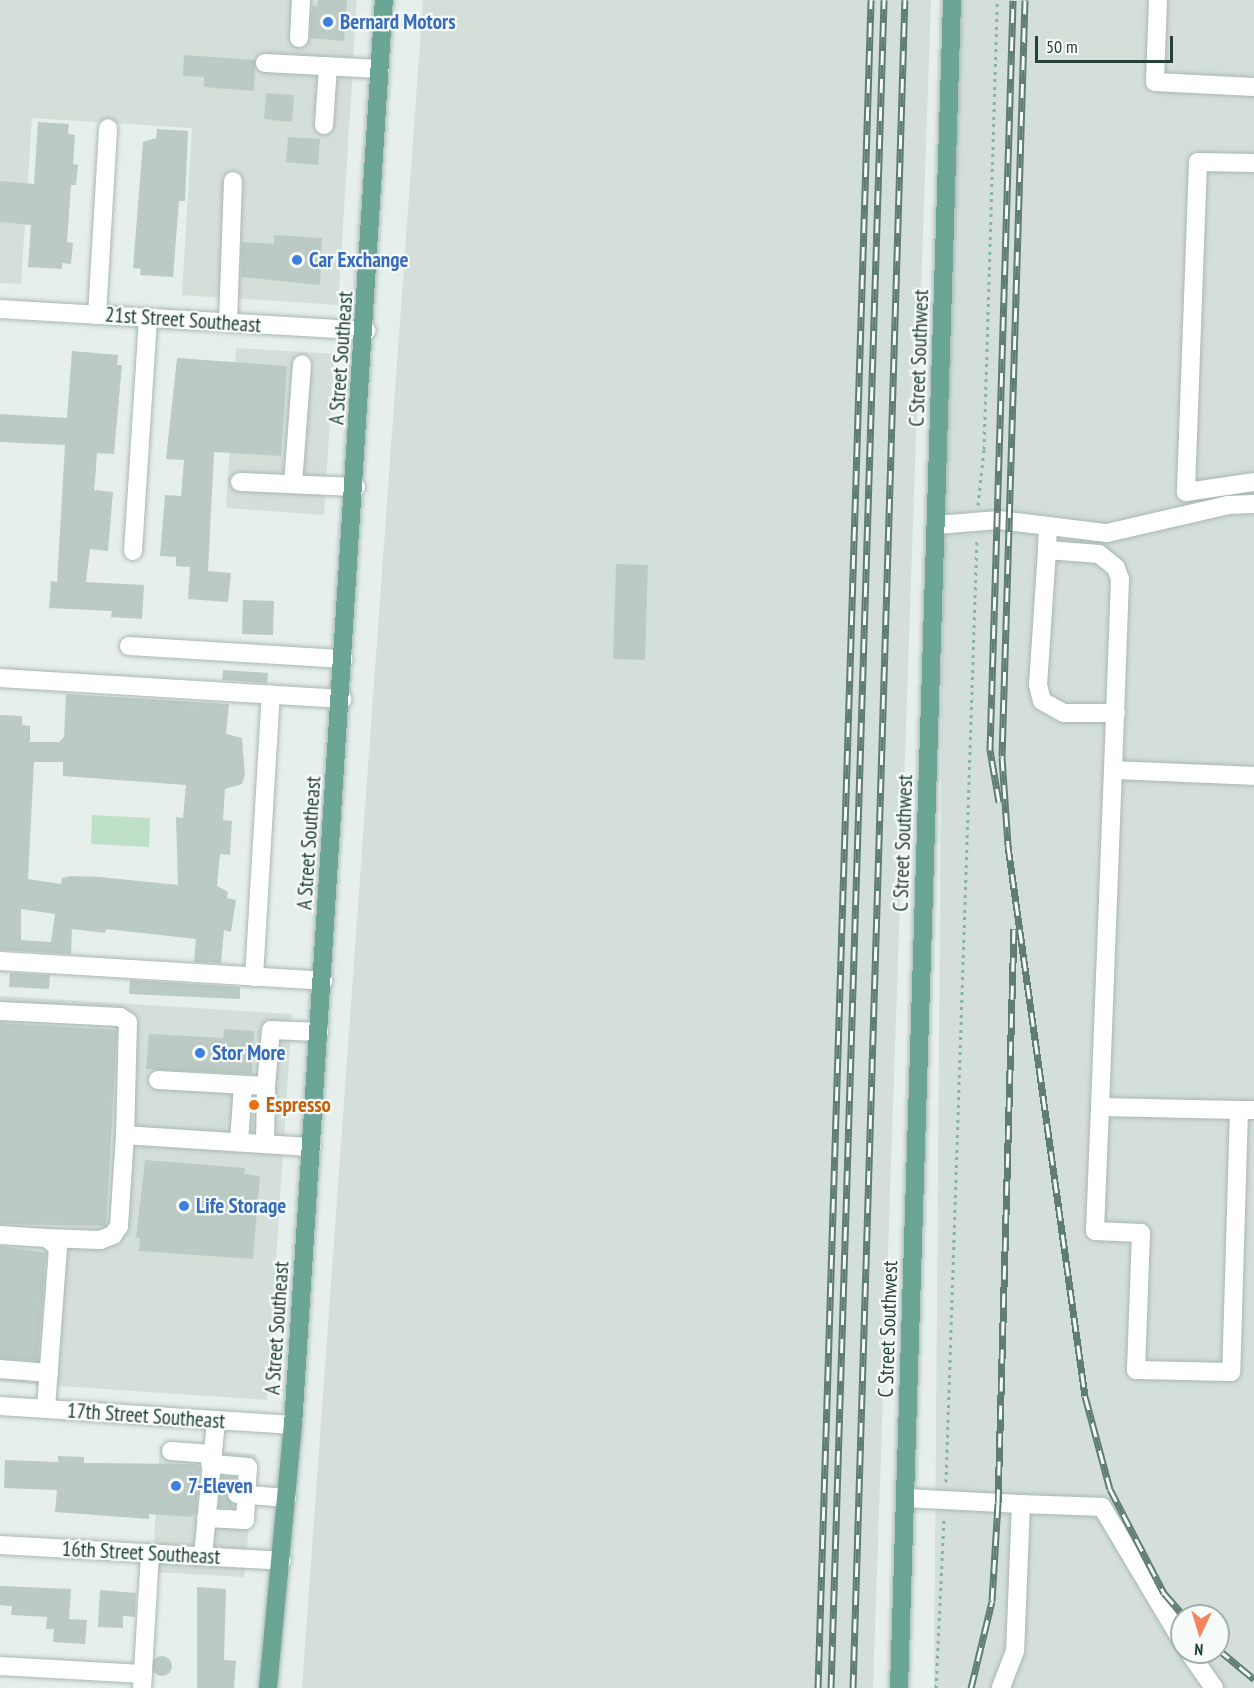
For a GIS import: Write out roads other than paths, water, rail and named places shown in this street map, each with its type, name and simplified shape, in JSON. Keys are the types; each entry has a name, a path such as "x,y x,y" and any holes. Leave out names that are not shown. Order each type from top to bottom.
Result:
{"main road":[{"name":"A Street Southeast","path":"268,1688 282,1561 293,1425 366,331 384,0"},
{"name":"C Street Southwest","path":"899,1688 952,0"}],"street":[{"path":"299,38 301,0"},
{"path":"1158,0 1155,82 1254,87"},
{"path":"265,63 380,69"},
{"path":"324,125 328,66"},
{"path":"97,315 108,128"},
{"path":"1254,163 1198,162 1186,492 1254,482"},
{"path":"228,323 233,181"},
{"name":"21st Street Southeast","path":"0,309 366,331"},
{"path":"133,551 148,318"},
{"path":"293,484 302,364"},
{"path":"240,482 356,487"},
{"path":"936,525 999,520 1048,528 1107,533 1228,505 1254,504"},
{"path":"1048,528 1038,685 1042,702 1064,713 1116,713"},
{"path":"1047,550 1099,554 1116,568 1121,590 1113,770 1095,1231 1141,1233 1136,1370 1231,1372 1247,1110 1100,1107"},
{"path":"129,646 344,659"},
{"path":"0,678 342,699"},
{"path":"254,977 271,695"},
{"path":"1113,770 1254,776"},
{"path":"0,961 323,981"},
{"path":"0,1011 120,1017 128,1022 125,1136 119,1226 113,1235 100,1240 0,1235"},
{"path":"265,1144 266,1086 271,1030 319,1032"},
{"path":"158,1080 266,1086"},
{"path":"239,1142 243,1085"},
{"path":"125,1136 312,1147"},
{"path":"46,1409 58,1248 47,1238"},
{"path":"0,1369 49,1373"},
{"name":"17th Street Southeast","path":"0,1406 293,1425"},
{"path":"203,1556 216,1421"},
{"path":"171,1451 248,1467 241,1494 245,1520 206,1518"},
{"path":"241,1494 287,1498"},
{"path":"905,1498 1102,1507 1170,1621"},
{"path":"1001,1688 1015,1651 1021,1504"},
{"name":"16th Street Southeast","path":"0,1545 282,1561"},
{"path":"0,1666 142,1681 150,1554"},
{"path":"1198,1664 1214,1688"}],"tunnel":[{"path":"213,1492 237,1494"}],"railway":[{"path":"818,1688 871,0"},
{"path":"831,1688 884,0"},
{"path":"853,1688 905,0"},
{"path":"999,802 990,750 1013,0"},
{"path":"1025,0 1002,757 1008,846 1085,1396 1110,1489 1164,1593 1174,1604"},
{"path":"971,1688 992,1601 998,1503 1014,928"},
{"path":"1230,1659 1254,1679"}],"place":[{"name":"Bernard Motors","path":"328,22"},
{"name":"Car Exchange","path":"297,260"},
{"name":"Stor More","path":"200,1053"},
{"name":"Espresso","path":"254,1105"},
{"name":"Life Storage","path":"184,1206"},
{"name":"7-Eleven","path":"176,1486"}]}
